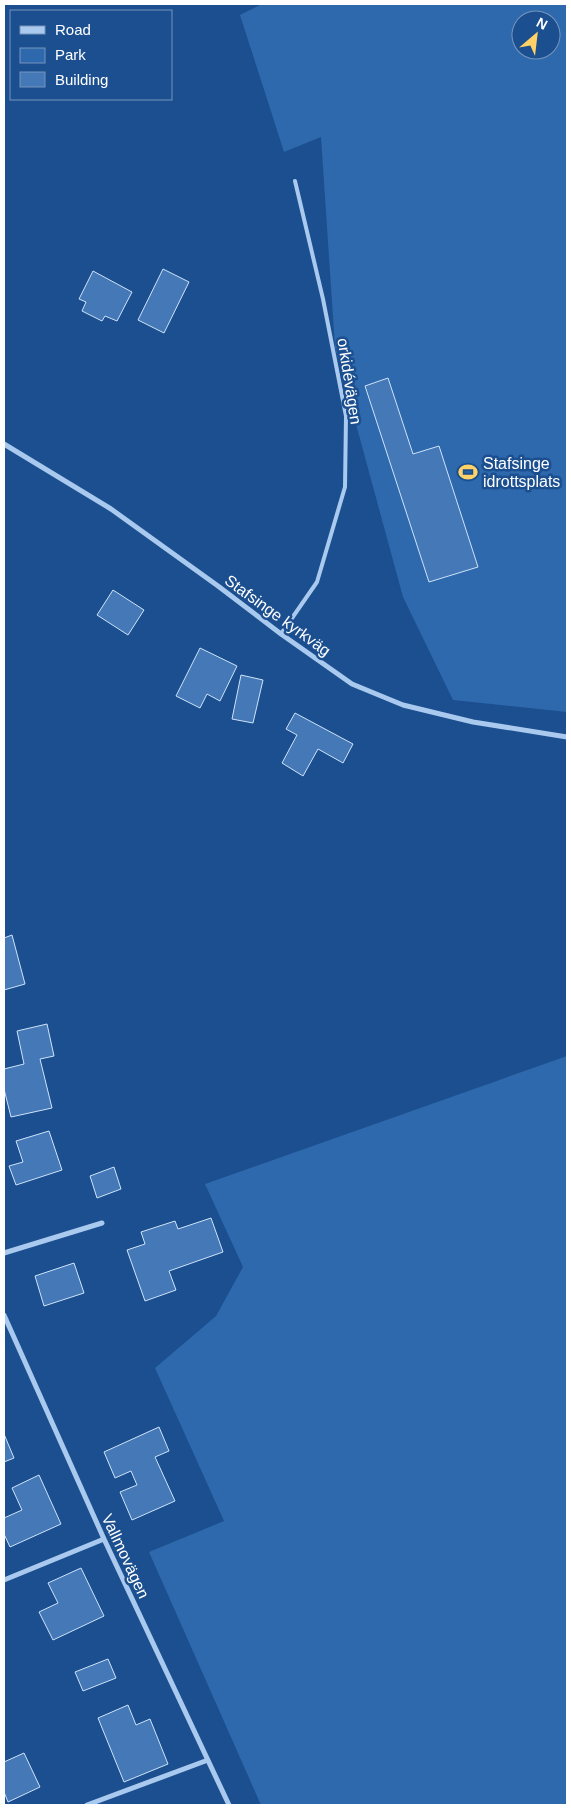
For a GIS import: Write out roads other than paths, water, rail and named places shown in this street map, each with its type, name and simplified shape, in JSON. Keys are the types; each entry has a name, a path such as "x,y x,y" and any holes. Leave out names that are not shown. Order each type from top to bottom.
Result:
{"street":[{"name":"Stafsinge kyrkväg","path":"4,444 111,509 352,684 403,705 473,722 567,737"},
{"path":"4,1253 102,1223"},
{"name":"Vallmovägen","path":"4,1315 104,1539 229,1805"},
{"path":"4,1580 104,1539"},
{"path":"87,1805 208,1760"}],"lane":[{"name":"orkidévägen","path":"281,634 317,582 345,487 346,416 323,299 295,181"}],"place":[{"name":"Stafsinge idrottsplats","path":"468,472"}]}
